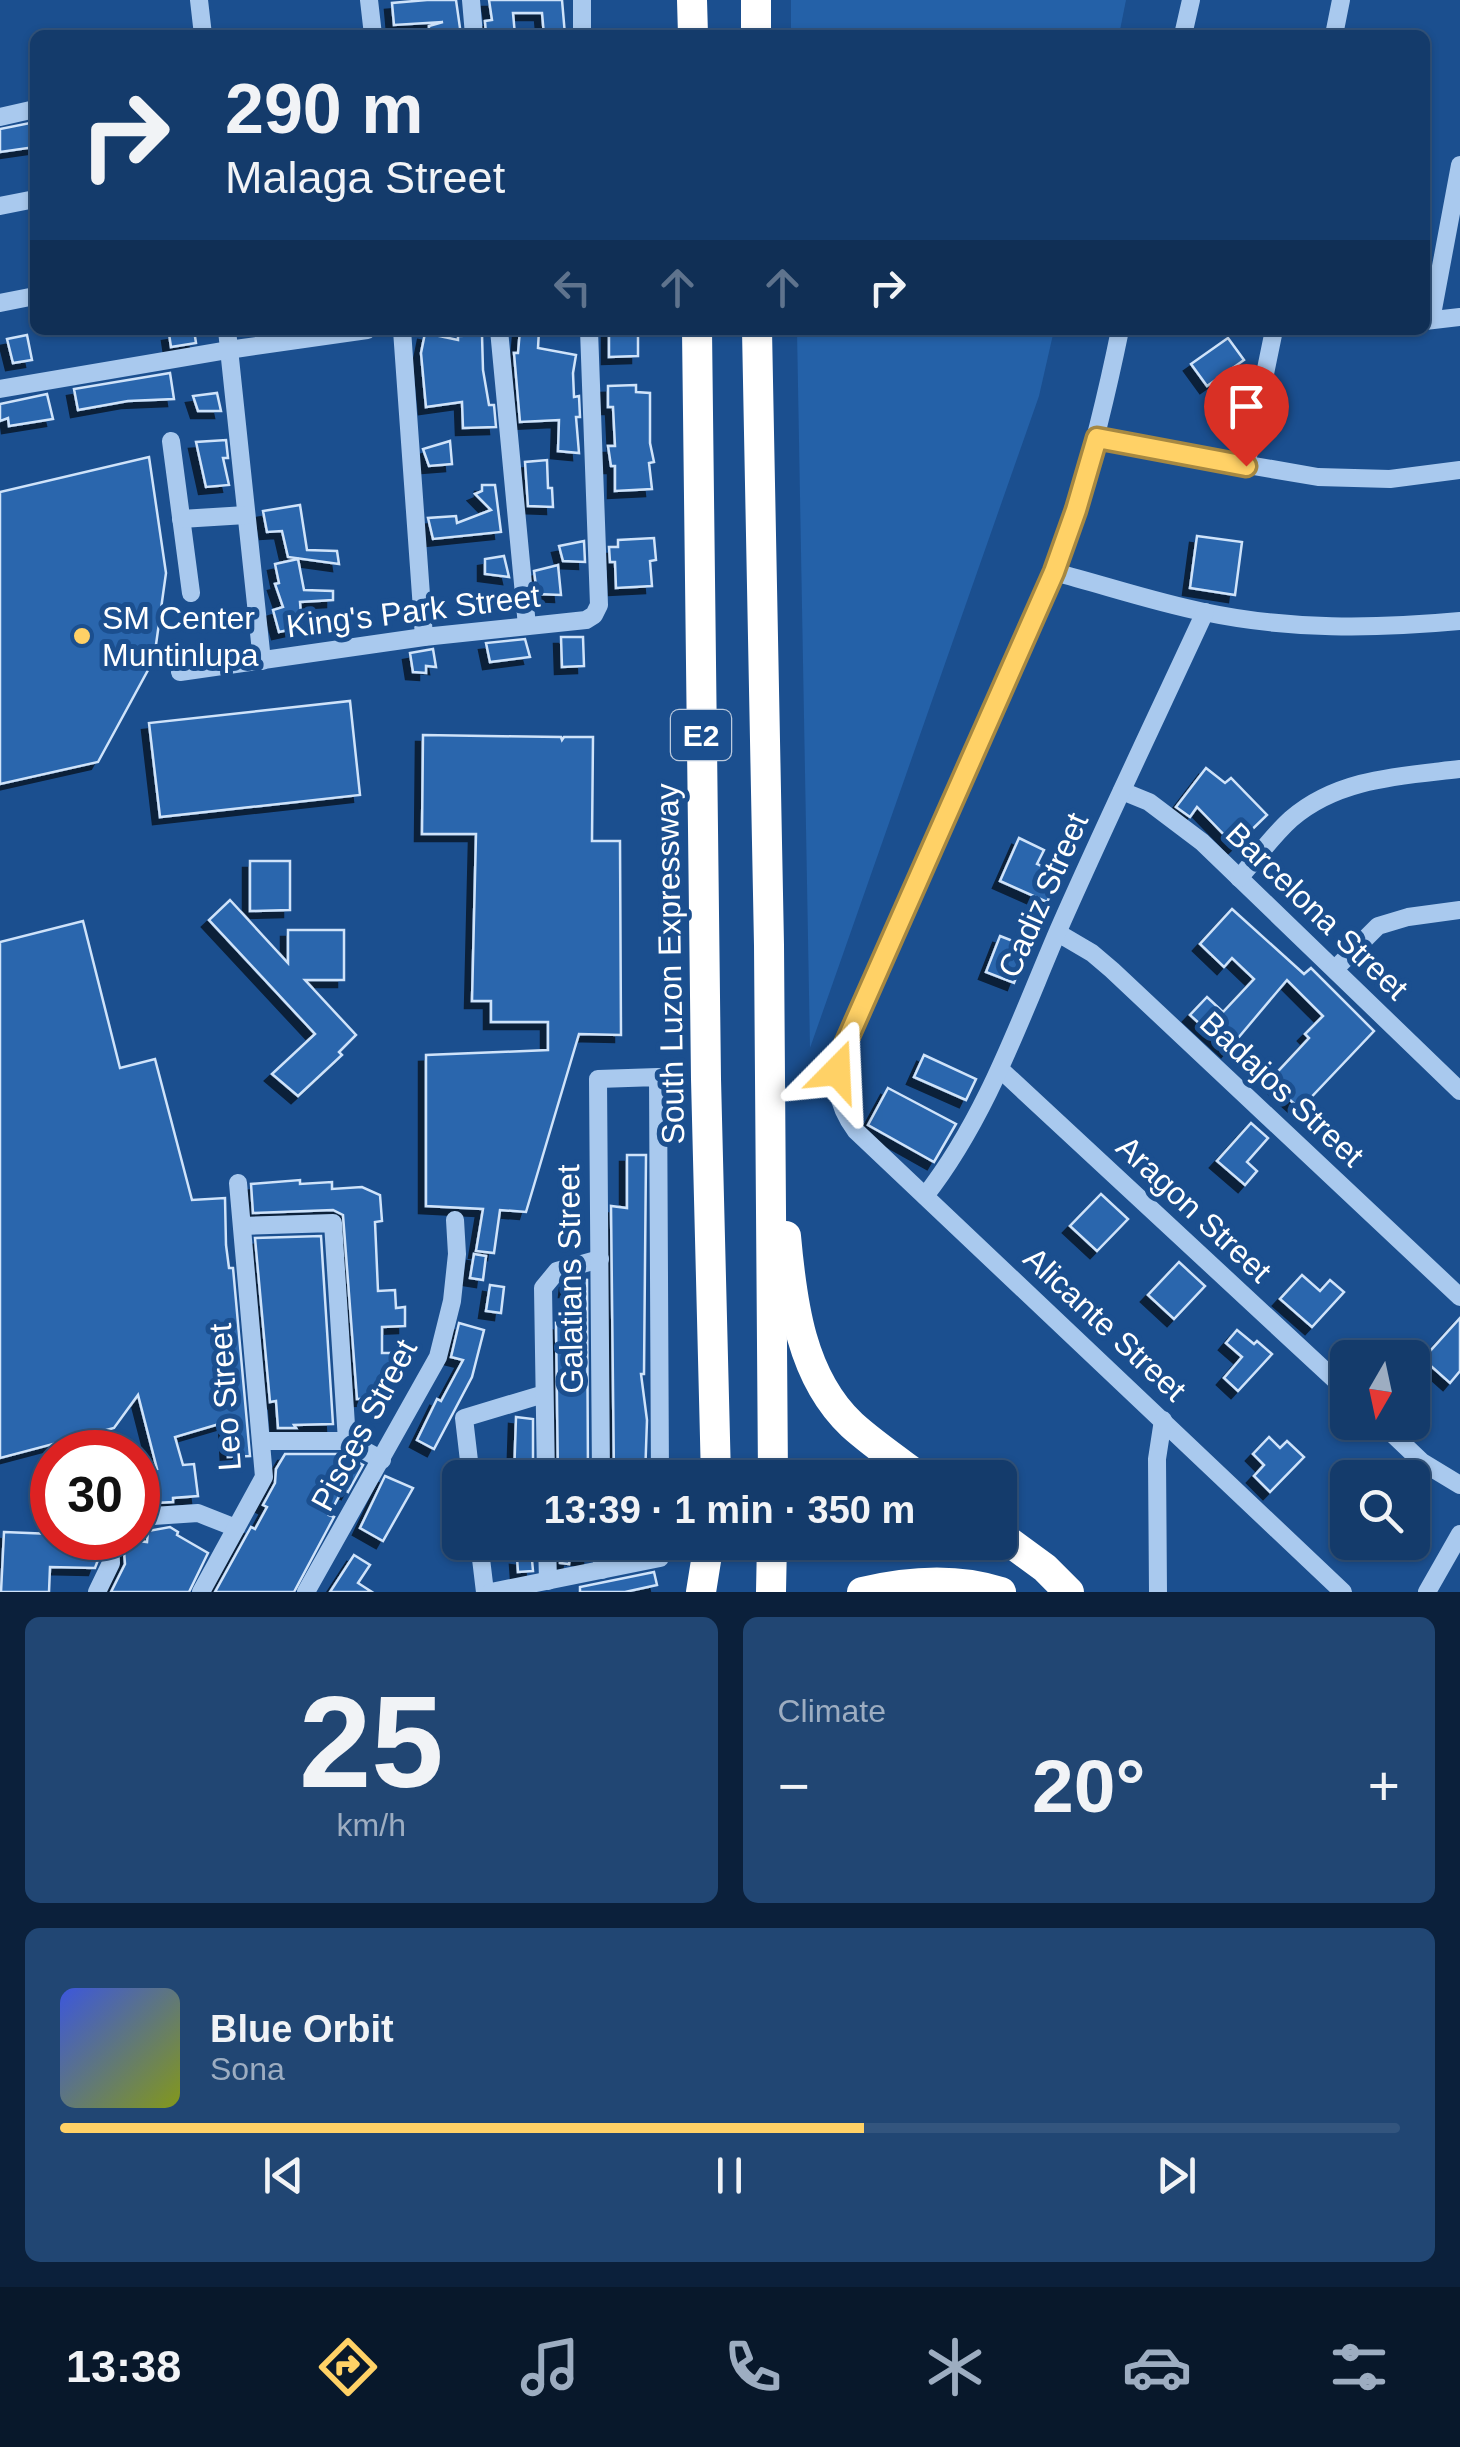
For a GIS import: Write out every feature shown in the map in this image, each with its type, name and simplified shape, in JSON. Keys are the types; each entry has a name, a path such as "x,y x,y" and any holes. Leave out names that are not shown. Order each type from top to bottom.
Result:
{"highway":[{"path":"692,0 692,30"},
{"path":"756,0 756,30"},
{"name":"South Luzon Expressway","path":"697,335 706,1079 716,1460"},
{"name":"E2","path":"757,335 772,1460"},
{"path":"770,1156 783,1206 794,1299 813,1372 851,1424 898,1460"},
{"path":"1017,1547 1069,1592"},
{"path":"701,1592 706,1560"},
{"path":"719,1560 720,1592"},
{"path":"772,1560 772,1592"},
{"path":"862,1592 940,1581 1001,1592"}],"street":[{"path":"200,0 203,30"},
{"path":"370,0 373,30"},
{"path":"472,0 474,30"},
{"path":"582,0 582,30"},
{"path":"1184,30 1191,0"},
{"path":"1335,30 1340,0"},
{"path":"0,117 30,110"},
{"path":"1430,310 1460,165"},
{"path":"0,206 30,200"},
{"path":"0,303 30,297"},
{"path":"1430,320 1460,316"},
{"path":"227,335 262,661"},
{"path":"0,390 332,335"},
{"path":"402,335 424,638"},
{"path":"499,335 526,626"},
{"name":"King's Park Street","path":"180,672 586,620 594,615 599,605 589,335"},
{"path":"1119,335 1097,438 1054,572 1205,612 1334,628 1460,621"},
{"path":"1246,466 1273,335"},
{"path":"1097,438 1246,466 1353,480 1460,470"},
{"path":"172,441 191,594"},
{"path":"181,519 246,515"},
{"name":"Alicante Street","path":"1054,572 844,1047 836,1093 844,1115 856,1131 1343,1592"},
{"name":"Cadiz Street","path":"925,1196 949,1165 1000,1069 1205,612"},
{"path":"1239,878 1290,820 1316,802 1383,778 1460,769"},
{"name":"Barcelona Street","path":"1122,791 1150,802 1176,821 1460,1090"},
{"path":"1335,969 1378,926 1408,917 1460,910"},
{"name":"Badajos Street","path":"1058,933 1112,970 1460,1296"},
{"name":"Aragon Street","path":"1000,1069 1330,1375"},
{"name":"Galatians Street","path":"602,1460 598,1080 658,1077 660,1460"},
{"name":"Leo Street","path":"200,1592 264,1477 238,1183"},
{"name":"Pisces Street","path":"306,1592 438,1356 447,1327 456,1254 455,1220"},
{"path":"242,1226 333,1223 347,1441"},
{"path":"546,1460 543,1288 556,1271 600,1260"},
{"path":"470,1460 464,1418 544,1394"},
{"path":"1158,1592 1157,1459 1162,1420"},
{"path":"1399,1440 1422,1462 1460,1484"},
{"path":"262,1442 347,1441 382,1460"},
{"path":"160,1516 198,1513 236,1528"},
{"path":"1427,1592 1460,1534"},
{"path":"97,1592 111,1560"},
{"path":"482,1560 488,1592 602,1570 631,1560"},
{"path":"547,1560 548,1580"},
{"path":"602,1560 602,1570"}],"shaded area":[{"path":"791,0 1126,0 1120,30 791,30"},
{"path":"797,335 1053,335 1039,396 810,1048"}],"building":[{"path":"456,0 460,30 429,30 429,26 443,22 394,25 392,3"},
{"path":"489,0 562,0 565,30 544,30 542,13 513,13 515,30 486,30 485,21 492,20"},
{"path":"30,123 30,148 0,152 0,129"},
{"path":"27,335 32,360 13,363 7,339"},
{"path":"169,335 195,335 196,343 171,347"},
{"path":"425,335 458,340 458,336 482,335 483,370 496,427 463,428 462,402 426,407 421,353"},
{"path":"520,335 539,335 538,348 576,355 573,373 574,397 579,396 579,453 558,451 559,420 520,422 514,353 518,353"},
{"path":"609,335 638,335 638,356 609,357"},
{"path":"1228,338 1244,360 1207,386 1191,364"},
{"path":"170,373 174,399 128,401 78,410 74,389"},
{"path":"636,385 636,392 650,393 652,489 615,491 615,466 611,466 608,446 615,446 608,386"},
{"path":"217,393 221,411 198,411 193,396"},
{"path":"47,394 53,419 9,426 8,418 0,421 0,404"},
{"path":"226,440 228,458 223,458 229,485 206,487 196,442"},
{"path":"450,441 452,464 429,466 423,449"},
{"name":"SM Center Muntinlupa","path":"149,457 166,573 154,659 98,762 0,784 0,492"},
{"path":"547,460 553,507 528,506 525,462"},
{"path":"482,485 495,485 501,532 433,539 428,518 456,516 457,523 491,510 475,494 482,491"},
{"path":"300,505 307,550 337,551 339,564 288,557 282,531 267,532 263,511"},
{"path":"1197,536 1242,542 1235,595 1190,588"},
{"path":"654,538 656,560 650,561 652,586 616,588 615,562 610,562 609,547 618,547 618,540"},
{"path":"584,541 585,562 563,561 559,546"},
{"path":"504,556 509,577 485,574 485,559"},
{"path":"298,559 304,590 333,591 333,600 300,602 302,627 279,632 273,610 283,607 275,584 279,583 275,564"},
{"path":"558,565 561,595 537,594 534,571"},
{"path":"561,637 583,637 584,666 562,667"},
{"path":"525,639 530,657 490,662 486,643"},
{"path":"433,649 436,667 426,666 426,673 413,672 410,653"},
{"path":"350,701 360,795 160,817 149,723"},
{"path":"423,735 562,740 593,737 592,841 620,841 621,1035 579,1034 526,1212 500,1210 494,1253 476,1251 483,1209 426,1206 426,1055 548,1050 548,1022 491,1022 491,1001 472,1001 476,834 422,834"},
{"path":"1206,768 1225,783 1231,778 1267,815 1235,846 1197,807 1190,817 1176,807"},
{"path":"1019,838 1044,850 1037,864 1060,875 1047,902 1000,881"},
{"path":"250,861 290,861 290,910 250,911"},
{"path":"230,900 288,963 288,930 344,930 344,980 305,980 356,1035 339,1052 342,1055 298,1096 272,1074 315,1034 209,920"},
{"path":"1232,909 1304,974 1311,968 1374,1031 1300,1109 1269,1081 1309,1038 1305,1034 1323,1016 1287,980 1228,1050 1190,1015 1207,997 1223,1012 1254,979 1232,958 1224,967 1200,944"},
{"path":"83,921 120,1068 155,1059 192,1200 225,1198 226,1245 229,1268 233,1268 250,1456 228,1457 226,1422 175,1437 183,1465 194,1464 198,1496 160,1503 160,1430 147,1430 138,1395 114,1428 30,1430 30,1450 0,1458 0,942"},
{"path":"1000,936 1028,947 1014,983 986,972"},
{"path":"924,1055 976,1079 966,1100 914,1077"},
{"path":"888,1088 956,1124 934,1162 868,1125"},
{"path":"1251,1123 1268,1138 1247,1162 1257,1171 1245,1185 1217,1161"},
{"path":"627,1155 646,1155 641,1374 647,1420 646,1460 614,1460 611,1206 627,1208"},
{"path":"300,1180 300,1184 332,1182 332,1189 362,1187 380,1195 382,1221 375,1222 378,1291 395,1290 396,1308 405,1307 405,1326 382,1327 382,1353 403,1353 404,1374 389,1374 389,1398 357,1399 343,1215 333,1210 253,1213 251,1184"},
{"path":"1101,1194 1128,1219 1097,1251 1070,1226"},
{"path":"321,1236 333,1424 278,1428 276,1401 270,1402 255,1238"},
{"path":"474,1254 486,1256 483,1280 470,1278"},
{"path":"1179,1262 1205,1286 1174,1319 1148,1295"},
{"path":"1302,1275 1320,1291 1330,1280 1344,1292 1312,1327 1280,1299"},
{"path":"587,1280 588,1460 558,1460 556,1323 570,1325 573,1290 566,1290 567,1281"},
{"path":"490,1285 504,1287 501,1313 486,1311"},
{"path":"1460,1318 1460,1371 1450,1383 1430,1365 1430,1351"},
{"path":"459,1323 484,1330 472,1377 434,1449 417,1440 437,1399 441,1401 463,1360 451,1357"},
{"path":"1237,1330 1272,1354 1238,1391 1224,1378 1242,1357 1226,1343"},
{"path":"516,1417 533,1419 533,1460 515,1460"},
{"path":"1269,1437 1280,1448 1287,1441 1304,1457 1270,1492 1254,1476 1264,1465 1253,1454"},
{"path":"285,1454 343,1454 363,1465 348,1492 343,1489 329,1515 334,1517 294,1592 215,1592 251,1527 255,1529 267,1507 263,1505"},
{"path":"385,1476 413,1488 383,1541 360,1528"},
{"path":"170,1527 208,1553 189,1592 111,1592 125,1560 160,1560 160,1529"},
{"path":"4,1532 30,1533 30,1560 98,1560 95,1568 50,1567 49,1592 1,1592"},
{"path":"354,1555 370,1565 358,1583 372,1592 330,1592"},
{"path":"517,1560 532,1560 533,1571 518,1572"},
{"path":"654,1572 657,1585 625,1592 580,1592 580,1587"}],"place":[{"name":"SM Center Muntinlupa","path":"82,636"}],"route":[{"path":"837,1071 844,1047 1054,572 1097,438 1246,466"}]}
